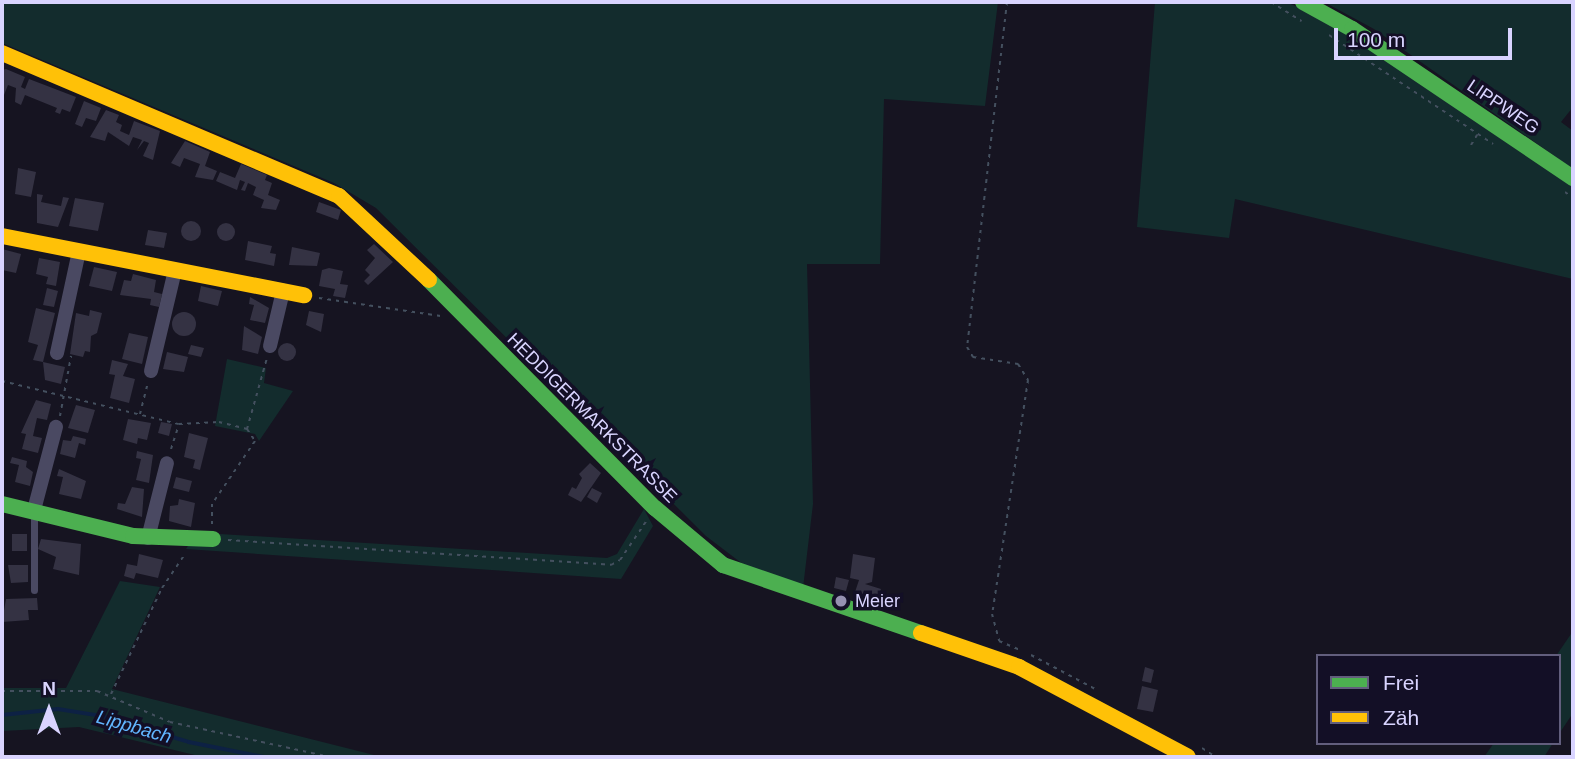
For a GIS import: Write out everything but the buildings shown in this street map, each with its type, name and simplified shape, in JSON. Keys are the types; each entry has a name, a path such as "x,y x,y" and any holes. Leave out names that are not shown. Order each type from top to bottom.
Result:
{"street":[{"name":"LIPPWEG","path":"1303,2 1353,29 1567,184"},
{"name":"HEDDIGERMARKSTRASSE","path":"2,53 339,196 457,309 655,508 723,565 1019,667 1191,750"},
{"path":"2,236 304,295"},
{"path":"57,353 79,251"},
{"path":"151,371 176,270"},
{"path":"270,346 283,291"},
{"path":"33,510 56,427"},
{"path":"148,538 167,463"},
{"path":"2,504 148,538 205,539"}],"lane":[{"path":"33,510 34,590"}],"path":[{"path":"1007,2 967,347 973,357 1018,364 1028,380 992,628 999,641 1065,671 1107,696"},
{"path":"1271,2 1307,23"},
{"path":"1324,33 1499,148"},
{"path":"1567,184 1573,198"},
{"path":"304,295 428,317 457,309"},
{"path":"56,427 75,357 57,353"},
{"path":"247,429 262,370"},
{"path":"140,415 151,371"},
{"path":"2,381 65,399 179,424 219,422 247,429 255,441 212,504 214,519 205,539 162,588 111,695"},
{"path":"167,463 179,424"},
{"path":"205,539 611,565 621,560 655,508"},
{"path":"2,691 97,691 170,722 331,757"},
{"path":"1191,750 1216,757"}],"green space":[{"path":"2,2 998,2 985,106 884,99 880,264 807,264 813,504 803,588 744,565 706,536 376,208 334,183 2,43"},
{"path":"1155,2 1286,2 1323,18 1573,186 1573,279 1235,199 1229,238 1137,227"},
{"path":"1324,2 1573,2 1573,107 1561,122 1573,131 1573,169 1374,29"},
{"path":"227,359 266,368 264,383 293,391 259,441 255,434 215,426"},
{"path":"644,509 653,526 621,579 186,549 195,535 220,534 607,558 617,554"},
{"path":"120,581 160,587 112,689 382,757 203,757 79,727 2,731 2,688 66,688"},
{"path":"1573,631 1573,713 1561,731 1561,654 1557,654"},
{"path":"1493,745 1552,745 1544,757 1484,757"}],"waterway":[{"name":"Lippbach","path":"2,715 58,709 102,716 189,742 264,757"}],"traffic: fast":[{"path":"1303,2 1352,29 1573,178"},
{"path":"429,280 655,508 723,565 921,633"},
{"path":"2,504 133,536 213,539"}],"traffic: slow":[{"path":"2,53 339,196 429,280"},
{"path":"2,236 304,295"},
{"path":"921,633 1019,667 1188,757"}],"place":[{"name":"Meier","path":"841,601"}]}
